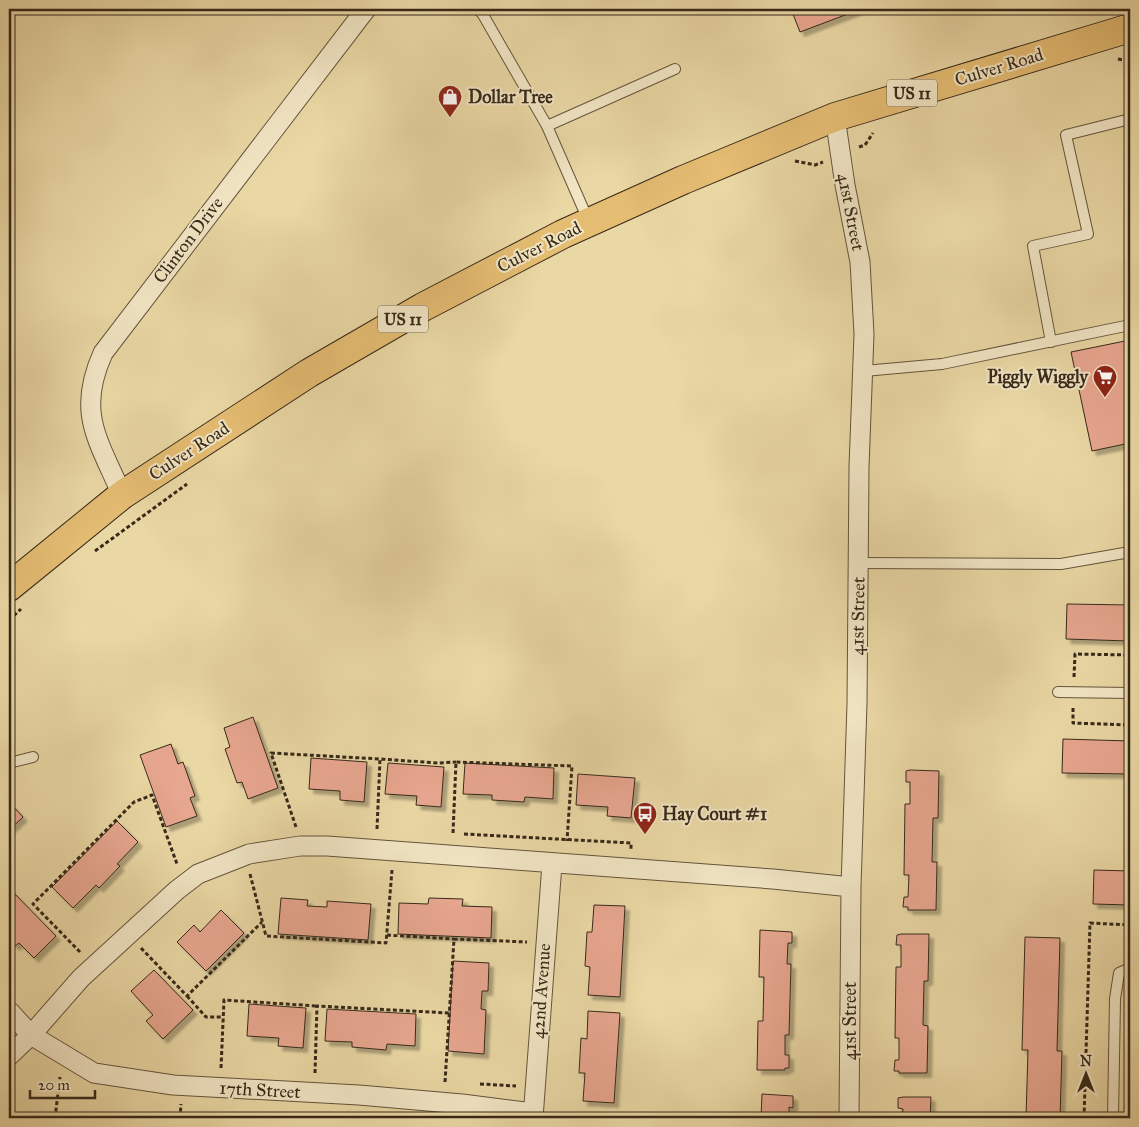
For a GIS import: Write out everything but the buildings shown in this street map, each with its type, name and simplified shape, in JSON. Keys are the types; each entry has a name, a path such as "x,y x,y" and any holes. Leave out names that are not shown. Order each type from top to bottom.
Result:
{"main road":[{"name":"Culver Road","path":"18,596 122,495 309,373 423,307 589,222 683,180 835,117 1130,28"}],"street":[{"name":"Clinton Drive","path":"122,495 91,421 90,391 93,375 103,352 366,9"},
{"name":"41st Street","path":"835,117 840,155 860,262 864,371 859,467 857,704 851,888 849,1118"},
{"path":"9,1056 31,1035 81,978 177,890 198,874 246,855 300,846 327,846 393,852 456,854 552,864 773,879 851,888"},
{"name":"42nd Avenue","path":"533,1116 552,864"},
{"name":"17th Street","path":"9,1010 31,1035 94,1073 173,1086 390,1097 533,1116"}],"lane":[{"path":"477,9 482,13 547,126 589,222"},
{"path":"547,126 675,68"},
{"path":"1051,342 1033,246 1088,234 1066,135 1130,119"},
{"path":"864,371 942,364 1130,325"},
{"path":"859,562 1061,564 1130,552"},
{"path":"1058,692 1130,693"},
{"path":"9,763 33,757"},
{"path":"1114,1118 1115,999 1119,973 1130,968"}],"path":[{"path":"1110,58 1130,61"},
{"path":"788,161 815,165 865,145 872,134 878,130"},
{"path":"90,555 138,518 193,480"},
{"path":"9,620 18,596"},
{"path":"296,826 271,753 438,763 456,762"},
{"path":"377,829 380,759"},
{"path":"80,952 33,904 134,802 152,795 177,865"},
{"path":"290,826 304,827"},
{"path":"246,855 266,936 386,943 394,830 369,828"},
{"path":"443,832 632,843 630,869"},
{"path":"170,870 184,861"},
{"path":"187,996 262,922"},
{"path":"1084,1118 1090,923 1130,925"},
{"path":"129,935 206,1017 223,1017"},
{"path":"387,935 545,942"},
{"path":"445,1082 454,939"},
{"path":"73,958 86,946"},
{"path":"221,1069 224,1000 449,1013"},
{"path":"315,1075 317,1006"},
{"path":"212,1069 230,1070"},
{"path":"309,1074 325,1075"},
{"path":"436,1081 454,1082"},
{"path":"472,1083 534,1087"}],"place":[{"name":"Dollar Tree","path":"450,118"},
{"name":"Piggly Wiggly","path":"1105,398"},
{"name":"Hay Court #1","path":"645,835"}]}
